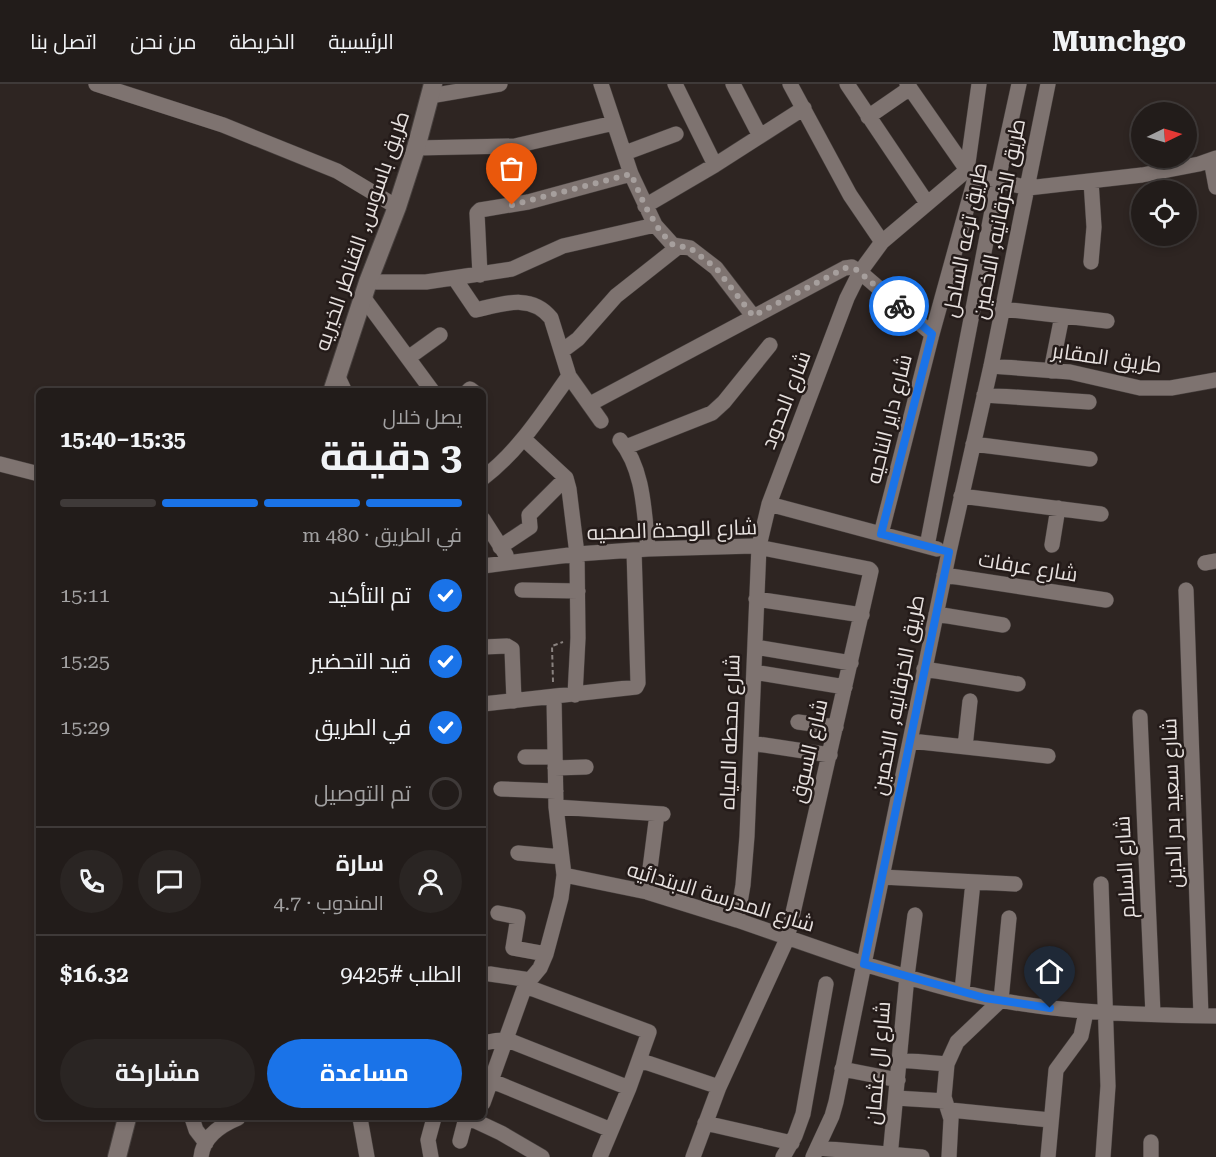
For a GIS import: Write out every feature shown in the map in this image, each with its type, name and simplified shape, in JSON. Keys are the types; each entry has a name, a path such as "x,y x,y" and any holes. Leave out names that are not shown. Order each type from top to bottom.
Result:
{"street":[{"path":"96,84 223,125 337,171 397,207"},
{"path":"431,90 500,84"},
{"path":"601,84 631,174 655,225 673,245 690,248 716,268 753,316"},
{"path":"675,84 715,165"},
{"path":"733,84 760,136"},
{"path":"790,84 850,195 882,242"},
{"path":"847,84 927,203"},
{"name":"شارع داير الناحيه","path":"881,534 971,172 979,84"},
{"name":"طريق ترعه الساحل","path":"927,546 998,180 1019,84"},
{"name":"طريق الخرقانيه, الاخمين","path":"815,1152 832,1116 924,669 1003,309 1048,84"},
{"path":"868,117 908,86 971,172 1028,188 1152,174 1214,159 1216,188"},
{"name":"طريق باسوس, القناطر الخيريه","path":"338,386 365,289 397,207 431,90"},
{"path":"645,206 715,165 804,108"},
{"path":"416,148 515,146 614,123"},
{"path":"625,153 676,134"},
{"name":"شارع الحدود","path":"759,546 769,504 847,298 860,272 882,242 927,203 971,172"},
{"path":"480,275 477,212 528,202 631,174"},
{"path":"1091,181 1094,228 1091,262"},
{"path":"430,388 408,358 365,289 455,279 512,269 563,246 655,225"},
{"path":"562,351 578,339 616,296 678,247"},
{"path":"590,405 840,269 852,267 860,272 932,334"},
{"path":"455,279 476,310 516,301 532,304 545,311 551,318 569,376 601,421"},
{"path":"1003,309 1107,321"},
{"path":"1051,371 1062,316"},
{"path":"408,358 440,335"},
{"path":"486,704 636,687 638,682 641,549 640,486 633,460 623,444 712,413 724,402 770,345"},
{"name":"طريق المقابر","path":"991,366 1070,372 1140,388 1171,388 1216,380"},
{"path":"486,469 524,439 569,376"},
{"path":"984,395 1089,402"},
{"path":"524,439 566,478 569,489 577,554 575,695"},
{"path":"973,444 1090,459"},
{"path":"0,464 36,473"},
{"path":"500,547 530,527 529,515 566,478"},
{"path":"961,496 1101,514"},
{"path":"769,504 949,552"},
{"path":"1052,545 1058,508"},
{"path":"486,524 512,562"},
{"name":"شارع الوحدة الصحيه","path":"486,566 577,554 641,549 759,546 869,569 871,573"},
{"name":"شارع محطه المياه","path":"737,920 743,885 759,546"},
{"name":"شارع السوق","path":"693,1157 719,1087 787,939 871,573"},
{"name":"شارع عرفات","path":"944,575 1106,600"},
{"path":"522,590 578,591"},
{"name":"شارع سعيد بدر الدين","path":"1185,590 1208,1016"},
{"path":"756,599 861,615"},
{"path":"936,614 1003,626"},
{"path":"486,647 507,646 512,649 514,701"},
{"path":"755,647 851,663"},
{"path":"924,669 1018,684"},
{"path":"754,672 845,687"},
{"path":"486,1096 505,1039 528,983 540,968 546,954 561,898 564,875 555,791 554,697"},
{"path":"964,747 970,701"},
{"name":"شارع السلام","path":"1140,717 1153,1014"},
{"path":"798,722 836,728"},
{"path":"911,741 1048,756"},
{"path":"751,743 830,755"},
{"path":"525,758 586,767"},
{"path":"501,789 555,791"},
{"path":"556,807 660,814 647,892"},
{"path":"518,853 562,857"},
{"name":"شارع المدرسة الابتدائيه","path":"564,875 647,892 864,964"},
{"path":"882,877 1015,884"},
{"path":"962,991 973,882"},
{"path":"1101,884 1107,1086 1103,1157"},
{"path":"498,913 518,917 513,948 546,954"},
{"name":"شارع ال عثمان","path":"890,1156 915,915"},
{"path":"949,1157 946,1064 957,1042 1001,1000 1009,918"},
{"path":"864,964 1001,1000 1086,1012 1208,1016"},
{"path":"490,974 528,983 648,1030 649,1034 629,1088 600,1157"},
{"path":"783,1157 792,1143 803,1114 826,984"},
{"path":"1047,1157 1056,1070 1081,1036 1086,1012"},
{"path":"486,1042 505,1039 629,1088"},
{"path":"639,1060 719,1087"},
{"path":"900,1060 946,1064"},
{"path":"842,1069 898,1080"},
{"path":"492,1081 611,1130"},
{"path":"896,1098 1050,1120"},
{"path":"117,1157 127,1120"},
{"path":"193,1120 204,1150"},
{"path":"204,1150 217,1129 234,1120"},
{"path":"360,1120 367,1157"},
{"path":"430,1157 428,1140 433,1120"},
{"path":"460,1141 471,1120"},
{"path":"476,1120 542,1157"},
{"path":"705,1123 792,1143"},
{"path":"815,1152 922,1157"}],"path":[{"path":"553,645 554,697"}],"way so far":[{"path":"512,205 631,174 645,206 660,231 673,245 690,248 716,268 753,316 840,269 852,267 899,306"}],"route":[{"path":"899,306 932,334 881,534 949,552 864,964 985,998 1050,1008"}]}
